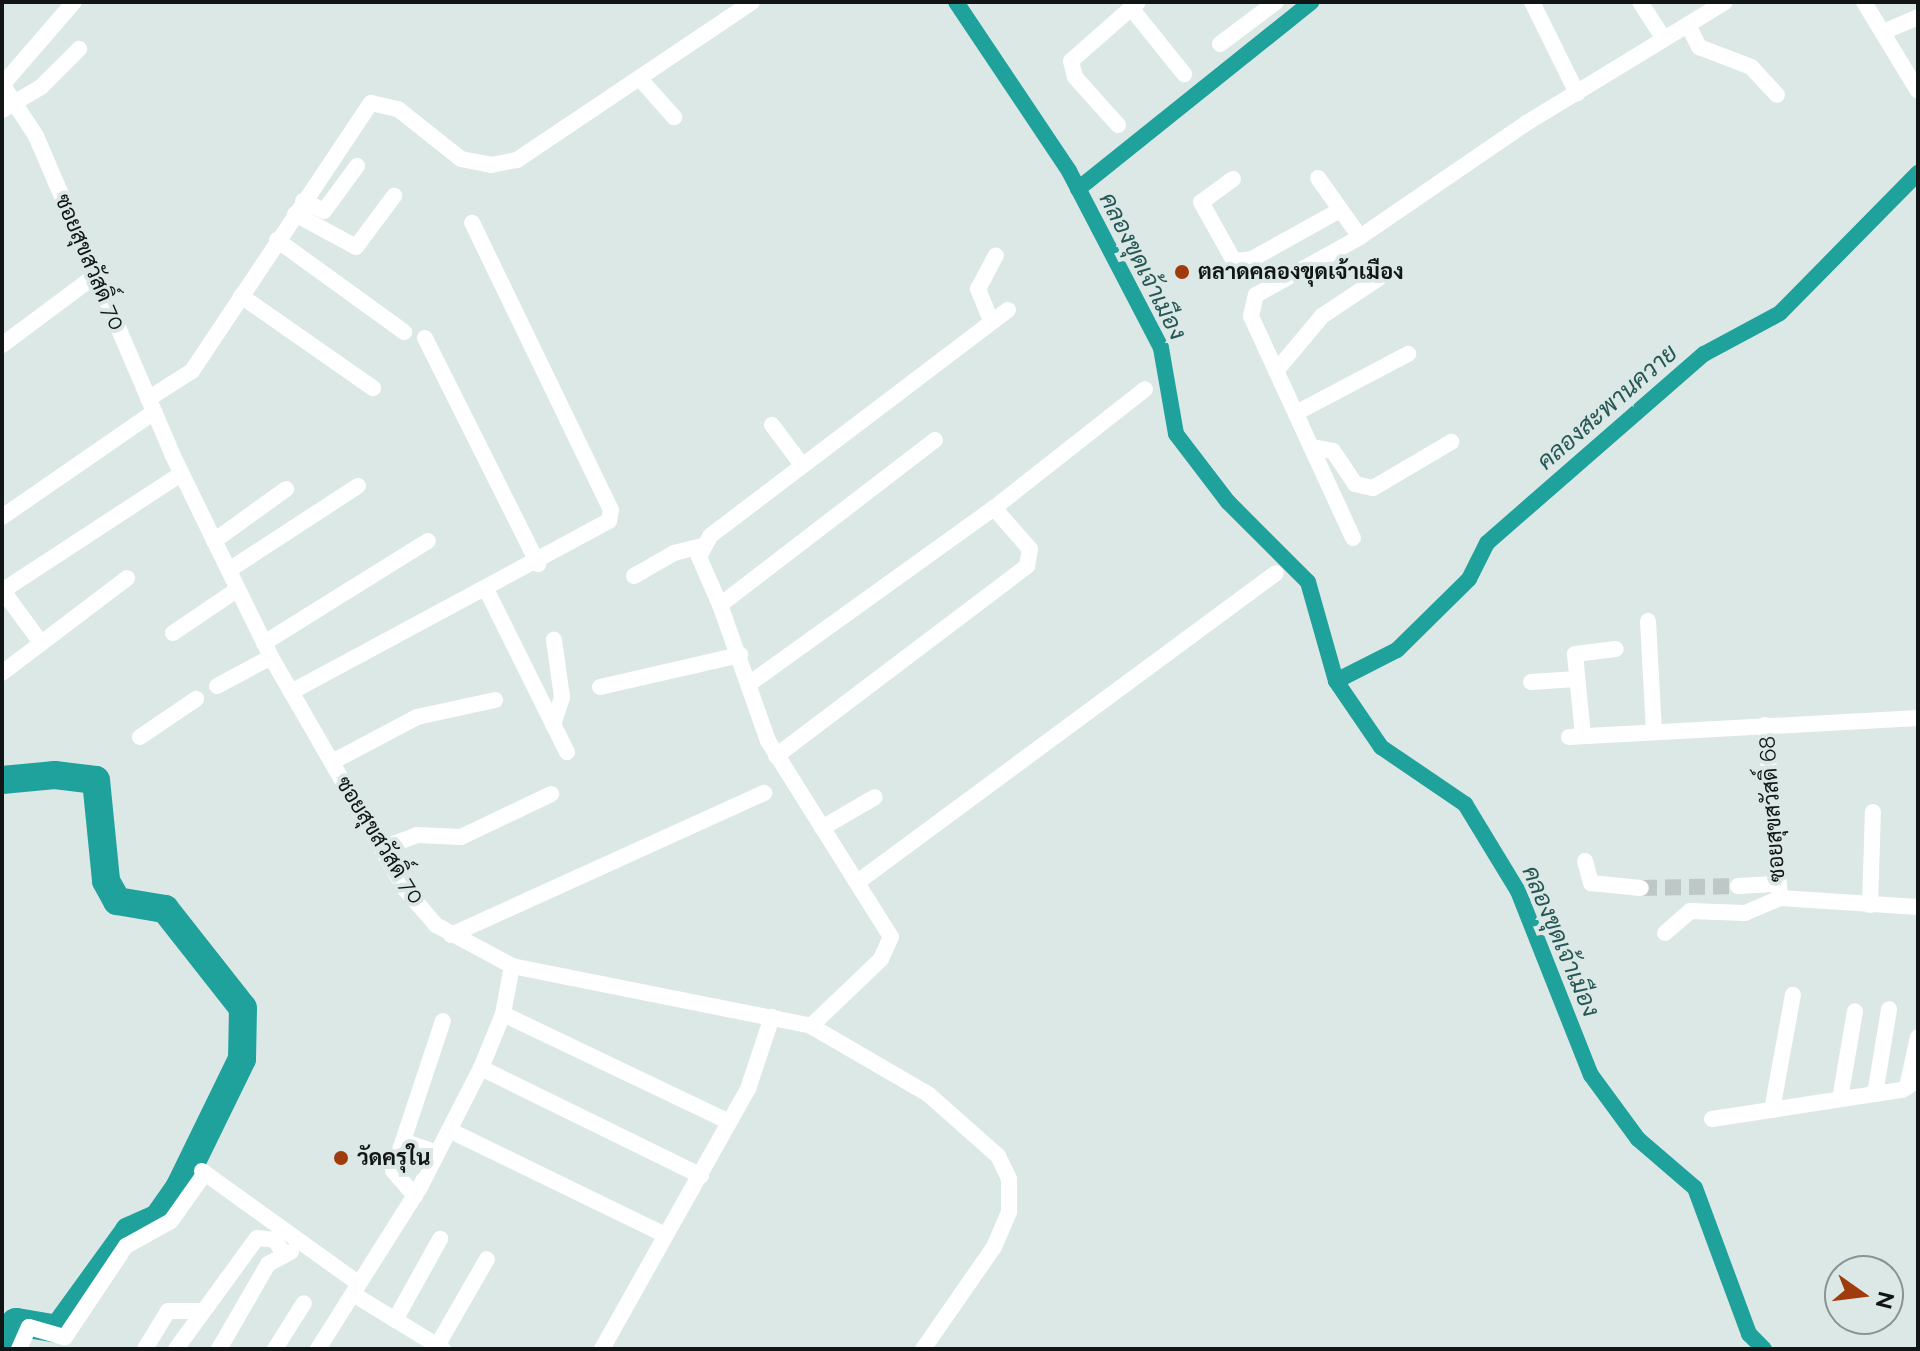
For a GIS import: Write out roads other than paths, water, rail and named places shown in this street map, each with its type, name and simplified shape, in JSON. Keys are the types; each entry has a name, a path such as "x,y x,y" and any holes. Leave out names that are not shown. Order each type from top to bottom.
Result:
{"street":[{"path":"2,84 74,2"},
{"path":"2,517 151,406 192,371 371,103 398,109 461,159 491,165 554,141 752,2"},
{"path":"1220,44 1276,2"},
{"path":"1532,2 1577,93"},
{"path":"1640,2 1664,39"},
{"path":"1353,538 1251,316 1256,295 1360,237 1577,93 1725,2"},
{"path":"1864,2 1918,91"},
{"path":"1118,125 1075,77 1071,61 1134,5 1184,74"},
{"path":"1883,32 1918,17"},
{"path":"1688,25 1699,47 1751,67 1777,95"},
{"path":"9,108 79,49"},
{"path":"641,80 674,117"},
{"name":"ซอยสุขสวัสดิ์ 70","path":"2,84 9,108 36,136 181,474 268,650 405,889 451,935 512,966 811,1026 928,1094 998,1156 1009,1179 1009,1212 994,1247 923,1349"},
{"path":"299,208 324,211 357,166"},
{"path":"1318,178 1360,237"},
{"path":"1233,179 1201,202 1234,261 1252,259 1340,210"},
{"path":"299,208 356,247 394,196"},
{"path":"291,692 603,529 611,510 472,223"},
{"path":"277,240 404,332"},
{"path":"991,321 978,289 996,255"},
{"path":"2,345 96,275"},
{"path":"1276,371 1322,316 1382,276"},
{"path":"241,296 373,388"},
{"path":"634,576 674,553 703,546 802,465 1008,310"},
{"path":"425,338 538,564"},
{"path":"1296,413 1408,354"},
{"path":"749,684 994,508 1145,389"},
{"path":"772,425 802,465"},
{"path":"720,605 935,440"},
{"path":"1311,447 1333,451 1355,484 1373,488 1451,442"},
{"path":"41,643 2,591 181,474"},
{"path":"229,570 358,486"},
{"path":"214,541 286,489"},
{"path":"776,756 1027,566 1030,549 994,508"},
{"path":"217,686 428,541"},
{"path":"703,546 701,565 740,655 776,756 886,924 887,950 811,1026"},
{"path":"859,881 1276,573"},
{"path":"2,673 127,578"},
{"path":"173,633 238,589"},
{"path":"487,591 567,752"},
{"path":"1648,621 1654,732"},
{"path":"553,725 562,697 554,640"},
{"path":"1616,649 1575,654 1576,737 1918,718"},
{"path":"600,687 740,655"},
{"path":"1531,682 1576,679"},
{"path":"140,737 196,699"},
{"path":"332,762 417,717 495,700"},
{"name":"ซอยสุขสวัสดิ์ 68","path":"1765,725 1778,891 1870,905 1918,907"},
{"path":"451,935 764,793"},
{"path":"382,848 417,835 461,837 551,794"},
{"path":"822,828 875,797"},
{"path":"1870,905 1873,812"},
{"path":"1585,861 1591,883 1641,888"},
{"path":"1738,886 1778,891"},
{"path":"1665,933 1690,911 1745,913 1778,891"},
{"path":"318,1349 415,1196 481,1068 503,1014 512,966"},
{"path":"1772,1110 1793,995"},
{"path":"1875,1094 1889,1009"},
{"path":"1840,1099 1855,1011"},
{"path":"503,1014 729,1122"},
{"path":"602,1349 748,1089 772,1017"},
{"path":"415,1196 394,1176 443,1021"},
{"path":"1712,1119 1875,1094 1913,1084 1918,1037"},
{"path":"481,1068 701,1176"},
{"path":"449,1130 665,1235"},
{"path":"403,1141 437,1153"},
{"path":"19,1349 29,1327 65,1337 126,1246 171,1221 203,1172 291,1249"},
{"path":"176,1349 257,1238 275,1240 291,1249 440,1347 487,1259"},
{"path":"395,1320 440,1239"},
{"path":"219,1349 268,1264 291,1249"},
{"path":"275,1349 304,1303"},
{"path":"145,1349 168,1311 203,1311"}],"waterway":[{"name":"คลองขุดเจ้าเมือง","path":"956,2 1069,171 1161,348 1176,434 1228,502 1308,582 1336,681 1381,747 1465,804 1518,891 1591,1075 1638,1139 1695,1188 1749,1334 1764,1349"},
{"path":"1078,189 1311,2"},
{"name":"คลองสะพานควาย","path":"1336,681 1397,650 1469,579 1487,543 1704,354 1780,313 1918,173"},
{"path":"2,780 55,775 96,780 106,881 117,901 165,909 243,1008 242,1059 179,1188 158,1218 129,1231 58,1329 16,1322 10,1349"}],"tunnel":[{"path":"1641,888 1738,886"}],"place":[{"name":"ตลาดคลองขุดเจ้าเมือง","path":"1182,272"},
{"name":"วัดครุใน","path":"341,1158"}]}
